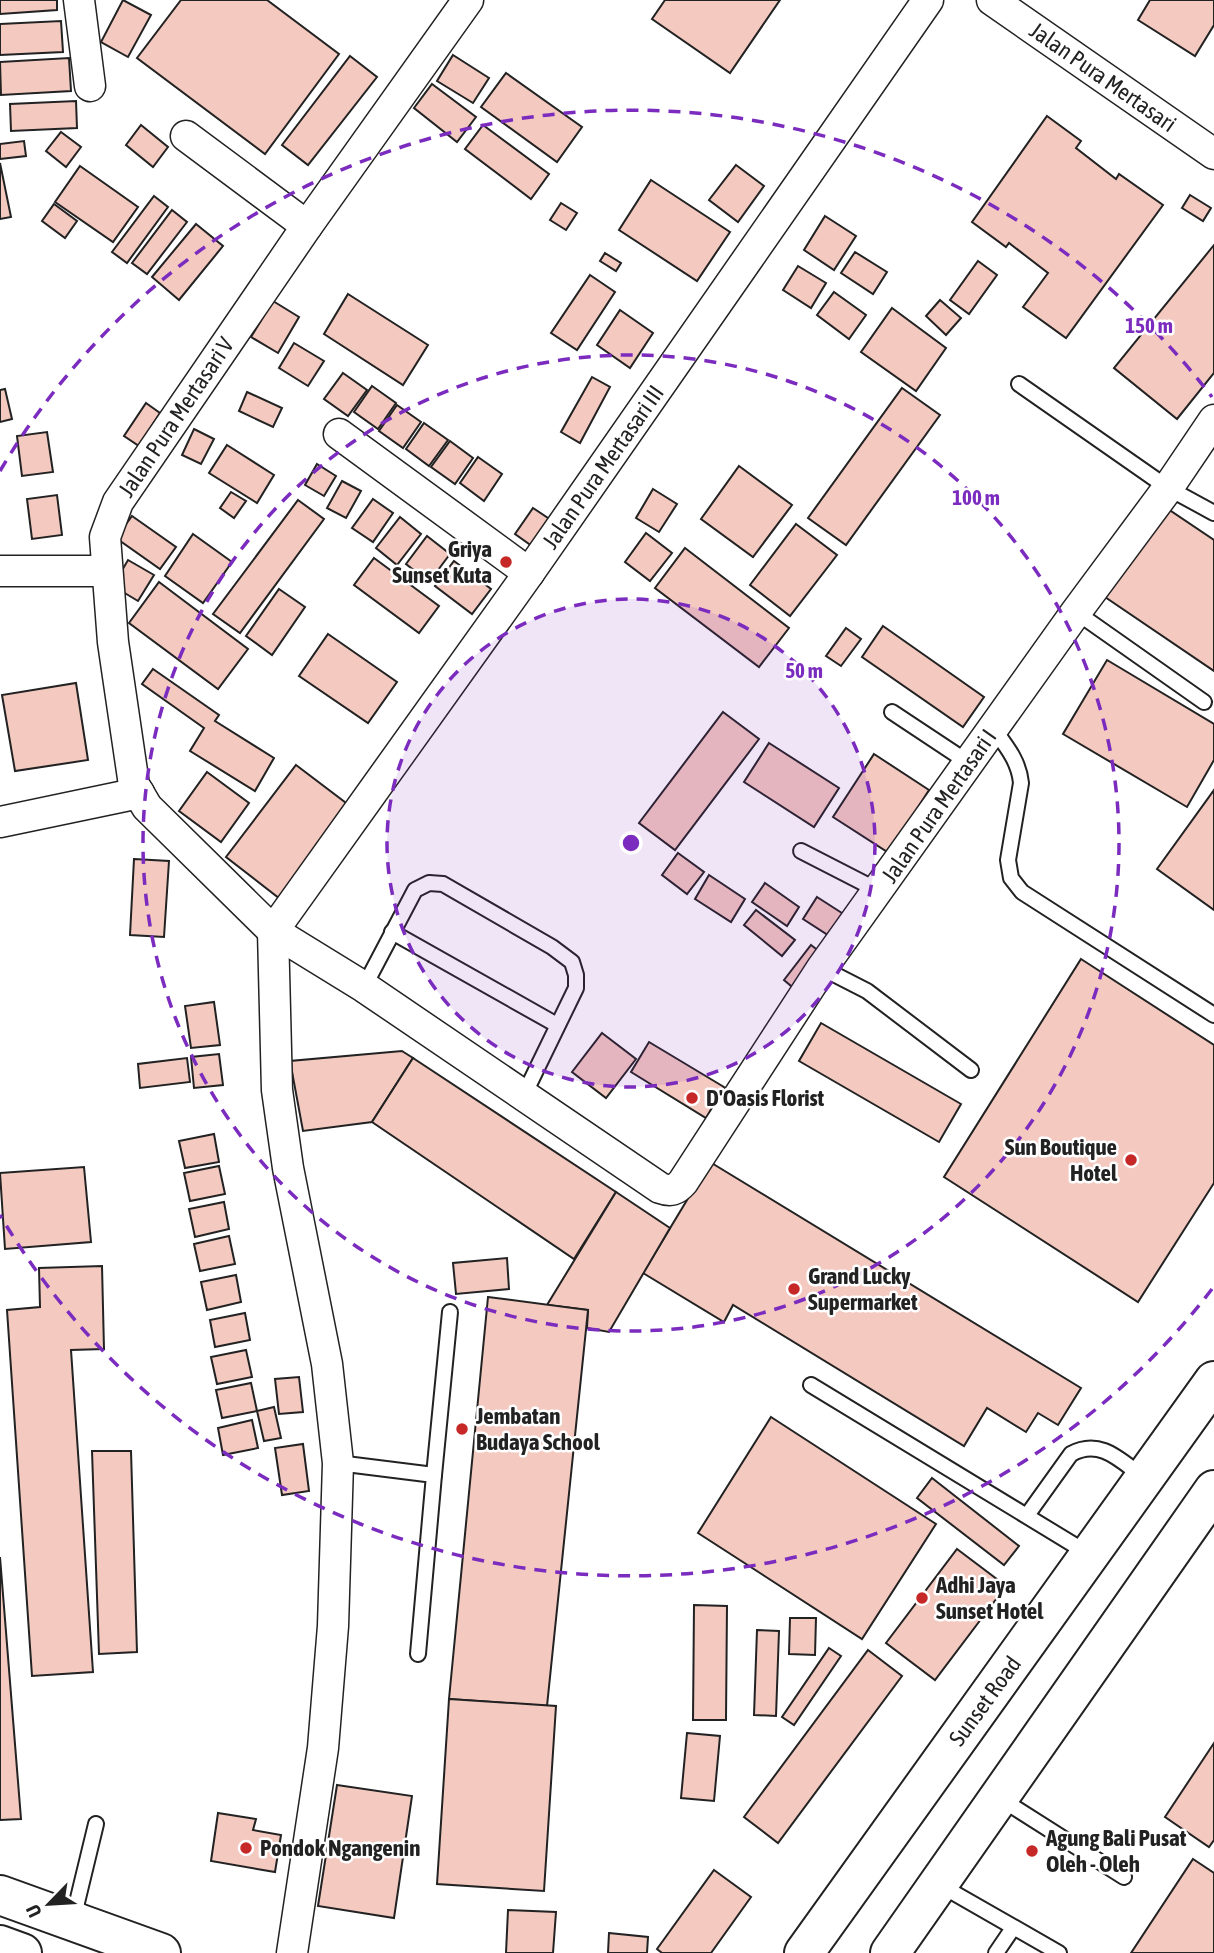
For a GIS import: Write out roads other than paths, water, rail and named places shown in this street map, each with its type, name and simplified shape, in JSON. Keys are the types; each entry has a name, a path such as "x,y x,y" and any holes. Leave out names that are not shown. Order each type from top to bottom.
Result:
{"highway":[{"name":"Sunset Road","path":"804,1953 1214,1381"},
{"path":"890,1953 1212,1495"},
{"path":"0,1895 160,1953"},
{"path":"0,1945 22,1953"}],"street":[{"path":"79,0 90,86"},
{"name":"Jalan Pura Mertasari V","path":"468,0 307,226 118,502 106,537 107,571 113,642 134,785 146,807 273,931 363,987 668,1191"},
{"name":"Jalan Pura Mertasari III","path":"273,931 529,573 928,0"},
{"name":"Jalan Pura Mertasari","path":"992,0 1214,154"},
{"path":"186,136 307,226"},
{"name":"Jalan Pura Mertasari I","path":"668,1191 676,1189 683,1182 822,968 1076,612 1168,488 1214,420"},
{"path":"338,435 529,573"},
{"path":"0,569 107,571"},
{"path":"0,822 139,793"},
{"path":"273,931 277,1090 288,1168 327,1364 338,1463 333,1626 323,1748 292,1953"}],"lane":[{"path":"1019,384 1168,488 1214,513"},
{"path":"1076,612 1205,702"},
{"path":"892,712 969,763"},
{"path":"993,729 1013,756 1020,772 1021,782 1008,860 1011,878 1022,892 1214,1015"},
{"path":"801,851 879,891"},
{"path":"363,987 415,890 429,883 443,884 552,947 572,962 576,988 524,1095"},
{"path":"392,932 558,1025"},
{"path":"822,968 867,991 971,1070"},
{"path":"418,1654 450,1312"},
{"path":"811,1385 1091,1554"},
{"path":"1028,1514 1071,1454 1081,1449 1093,1447 1105,1450 1145,1478"},
{"path":"338,1463 434,1475"},
{"path":"999,1798 1124,1877"},
{"path":"72,1920 96,1824"},
{"path":"938,1884 1059,1953"},
{"path":"996,1953 1013,1928"}],"place":[{"name":"Griya Sunset Kuta","path":"506,562"},
{"name":"D'Oasis Florist","path":"692,1098"},
{"name":"Sun Boutique Hotel","path":"1131,1160"},
{"name":"Grand Lucky Supermarket","path":"794,1289"},
{"name":"Jembatan Budaya School","path":"462,1429"},
{"name":"Adhi Jaya Sunset Hotel","path":"922,1598"},
{"name":"Pondok Ngangenin","path":"246,1848"},
{"name":"Agung Bali Pusat Oleh - Oleh","path":"1032,1851"}]}
